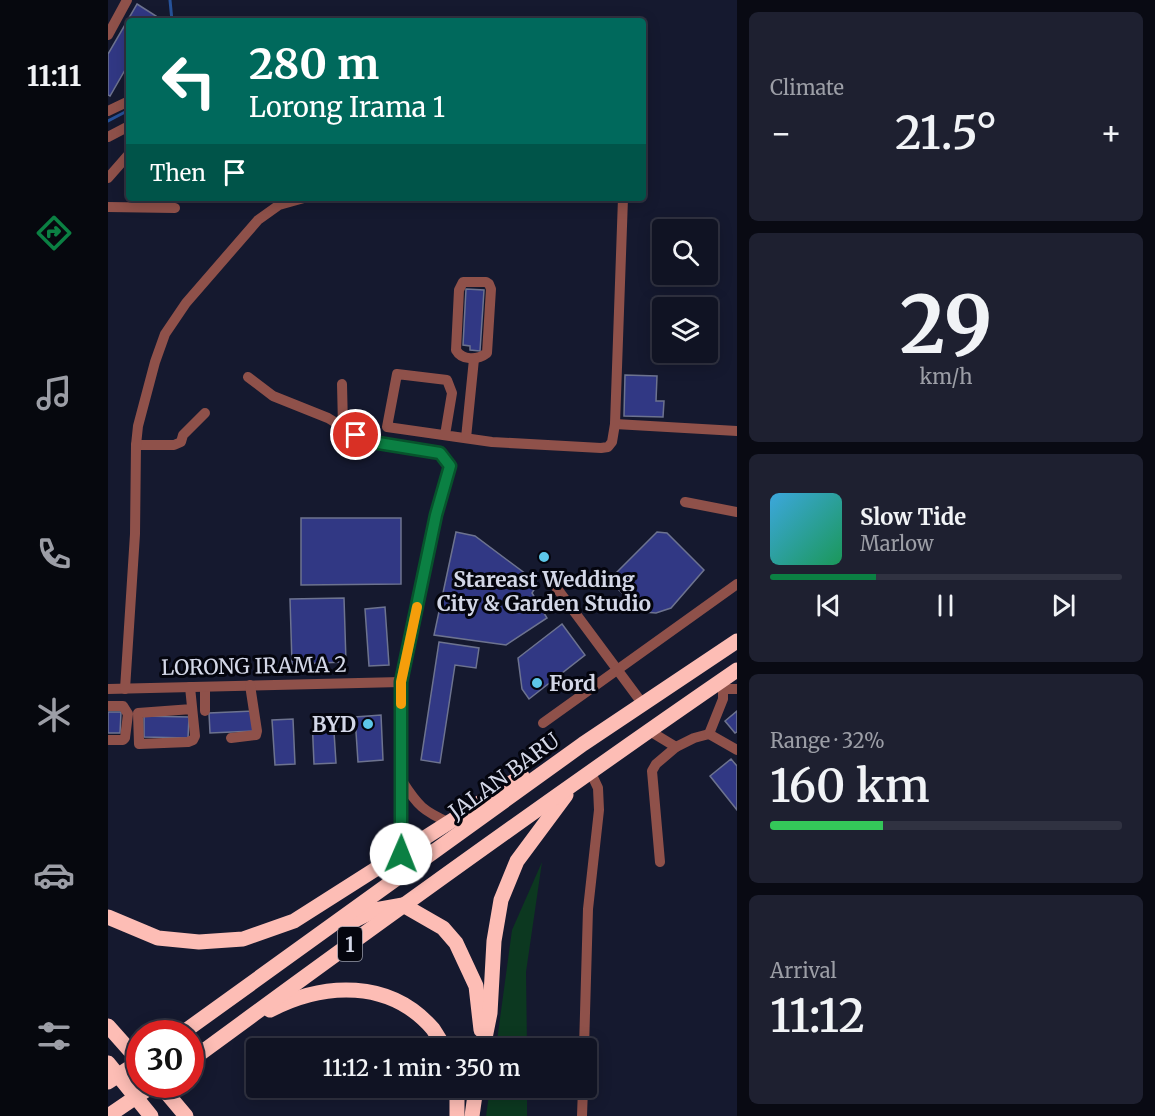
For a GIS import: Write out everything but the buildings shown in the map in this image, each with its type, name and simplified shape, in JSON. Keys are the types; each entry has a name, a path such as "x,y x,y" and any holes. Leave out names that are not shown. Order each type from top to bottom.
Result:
{"highway":[{"name":"JALAN BARU","path":"201,1020 584,744 736,641"},
{"name":"1","path":"204,1051 648,730 722,685 736,669"},
{"path":"108,917 158,938 199,942 243,939 294,921 545,762 584,744"},
{"path":"484,1038 490,1014 494,941 501,900 517,861 577,781"},
{"path":"301,949 375,910 403,905 442,928 456,943 476,986 482,1038"},
{"path":"234,1029 297,998 322,991 355,989 383,995 411,1009 433,1029 439,1038"},
{"path":"108,1026 126,1046"},
{"path":"108,1063 151,1116"},
{"path":"108,1082 126,1071"},
{"path":"108,1116 136,1098"},
{"path":"170,1098 186,1116"},
{"path":"457,1098 457,1116"},
{"path":"472,1116 475,1098"}],"street":[{"path":"108,35 127,0"},
{"path":"108,111 126,102"},
{"path":"108,137 126,128"},
{"path":"108,178 126,157"},
{"path":"124,689 135,534 136,445 138,426 155,362 165,334 186,303 258,220 279,205 293,201"},
{"path":"446,435 452,393 447,380 397,374 387,427 492,442 601,448 608,447 612,442 615,424 623,201"},
{"path":"108,207 175,208"},
{"path":"463,282 486,282 491,289 487,353 481,358 474,359 461,356 456,350 459,290 463,282"},
{"path":"466,438 474,359"},
{"path":"248,377 273,396 328,418 366,441 440,453 450,466 436,515 401,682 401,854"},
{"path":"342,384 343,426"},
{"path":"136,445 174,445 181,442 183,435 205,413"},
{"path":"615,424 736,431"},
{"path":"685,502 736,512"},
{"path":"547,575 642,703"},
{"path":"543,723 736,584"},
{"name":"LORONG IRAMA 2","path":"108,689 401,682"},
{"path":"231,738 256,735 250,685"},
{"path":"709,734 723,699 722,685 736,689"},
{"path":"190,687 195,736 193,740 139,744 138,713 192,709"},
{"path":"205,687 205,711"},
{"path":"108,706 123,706 128,714 125,738 108,740"},
{"path":"648,730 676,747"},
{"path":"660,862 652,771 656,764 676,747 709,734 736,750"},
{"path":"584,1038 588,909 599,810 598,788 590,771"},
{"path":"402,781 418,806 450,824"},
{"path":"582,1116 583,1098"}],"green space":[{"path":"542,862 526,972 527,1038 497,1038 512,930"},
{"path":"489,1098 527,1098 527,1116 486,1116"}],"waterway":[{"path":"170,0 172,18"},
{"path":"108,121 126,112"}],"slow traffic":[{"path":"401,704 401,682 417,607"}],"place":[{"name":"Stareast Wedding City & Garden Studio","path":"544,557"},
{"name":"Ford","path":"537,683"},
{"name":"BYD","path":"368,724"}],"route":[{"path":"356,435 366,441 440,453 450,466 436,515 401,682 401,854"}]}
